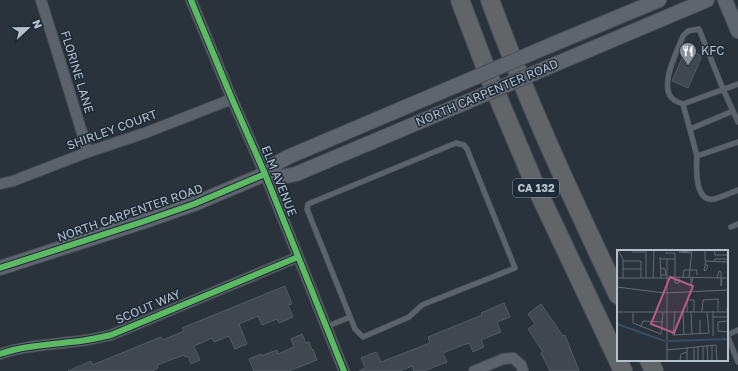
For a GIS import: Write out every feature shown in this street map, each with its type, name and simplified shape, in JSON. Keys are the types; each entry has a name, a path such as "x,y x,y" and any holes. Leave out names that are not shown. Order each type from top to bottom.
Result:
{"highway":[{"name":"CA 132","path":"460,0 491,80 535,185 617,358"},
{"name":"CA 132","path":"490,0 545,137 572,199 617,293"},
{"name":"CA 132","path":"618,361 623,371"},
{"path":"649,361 654,371"}],"main road":[{"name":"NORTH CARPENTER ROAD","path":"0,268 194,204 265,174 275,164 288,157 658,0"},
{"name":"NORTH CARPENTER ROAD","path":"265,174 281,177 296,174 707,0"},
{"path":"726,0 738,31"}],"street":[{"name":"FLORINE LANE","path":"41,0 88,152"},
{"name":"ELM AVENUE","path":"191,0 265,174 344,371"},
{"name":"SHIRLEY COURT","path":"0,184 13,181 88,152 145,133 232,99"},
{"name":"SCOUT WAY","path":"0,354 25,347 94,339 111,335 298,257"},
{"path":"474,371 503,359 513,358 521,365 523,371"}],"lane":[{"path":"738,84 723,89 683,104 673,100 668,92 668,77 683,36 688,31 699,29 723,89 738,122"},
{"path":"683,104 697,156 697,174 699,188 702,195 706,199 714,199 738,190"},
{"path":"690,129 733,111"},
{"path":"697,156 738,142"},
{"path":"456,143 464,145 467,149 515,268 422,305 409,317 363,337 355,329 350,317 307,210 308,204 456,143"},
{"path":"731,227 738,224"},
{"path":"326,327 350,317"},
{"path":"728,335 738,330"},
{"path":"728,337 738,362"}],"building":[{"path":"686,49 702,56 688,88 672,81"},
{"path":"285,286 292,304 288,305 293,317 279,323 277,319 262,325 258,316 239,324 247,344 235,349 229,336 214,342 212,338 194,346 200,360 191,364 188,356 185,357 184,355 157,365 158,368 152,371 68,371 91,361 92,365 161,337 163,340 184,331 182,328"},
{"path":"504,303 510,317 497,322 501,332 481,340 484,347 473,352 469,343 443,353 447,362 424,371 414,371 412,366 400,371 359,371 365,368 361,358 376,352 381,362 430,343 428,337 482,315 481,313"},
{"path":"541,304 563,336 565,335 579,371 550,371 541,353 543,352 528,329 535,324 528,314"},
{"path":"302,334 306,343 309,342 317,360 289,371 254,371 249,359 277,350 278,354 294,347 291,339"}],"cycle path":[{"path":"191,0 265,174 344,371"},
{"path":"0,268 194,204 265,174"},
{"path":"0,354 26,347 81,341 111,335 298,257"}],"place":[{"name":"KFC","path":"688,66"}]}
